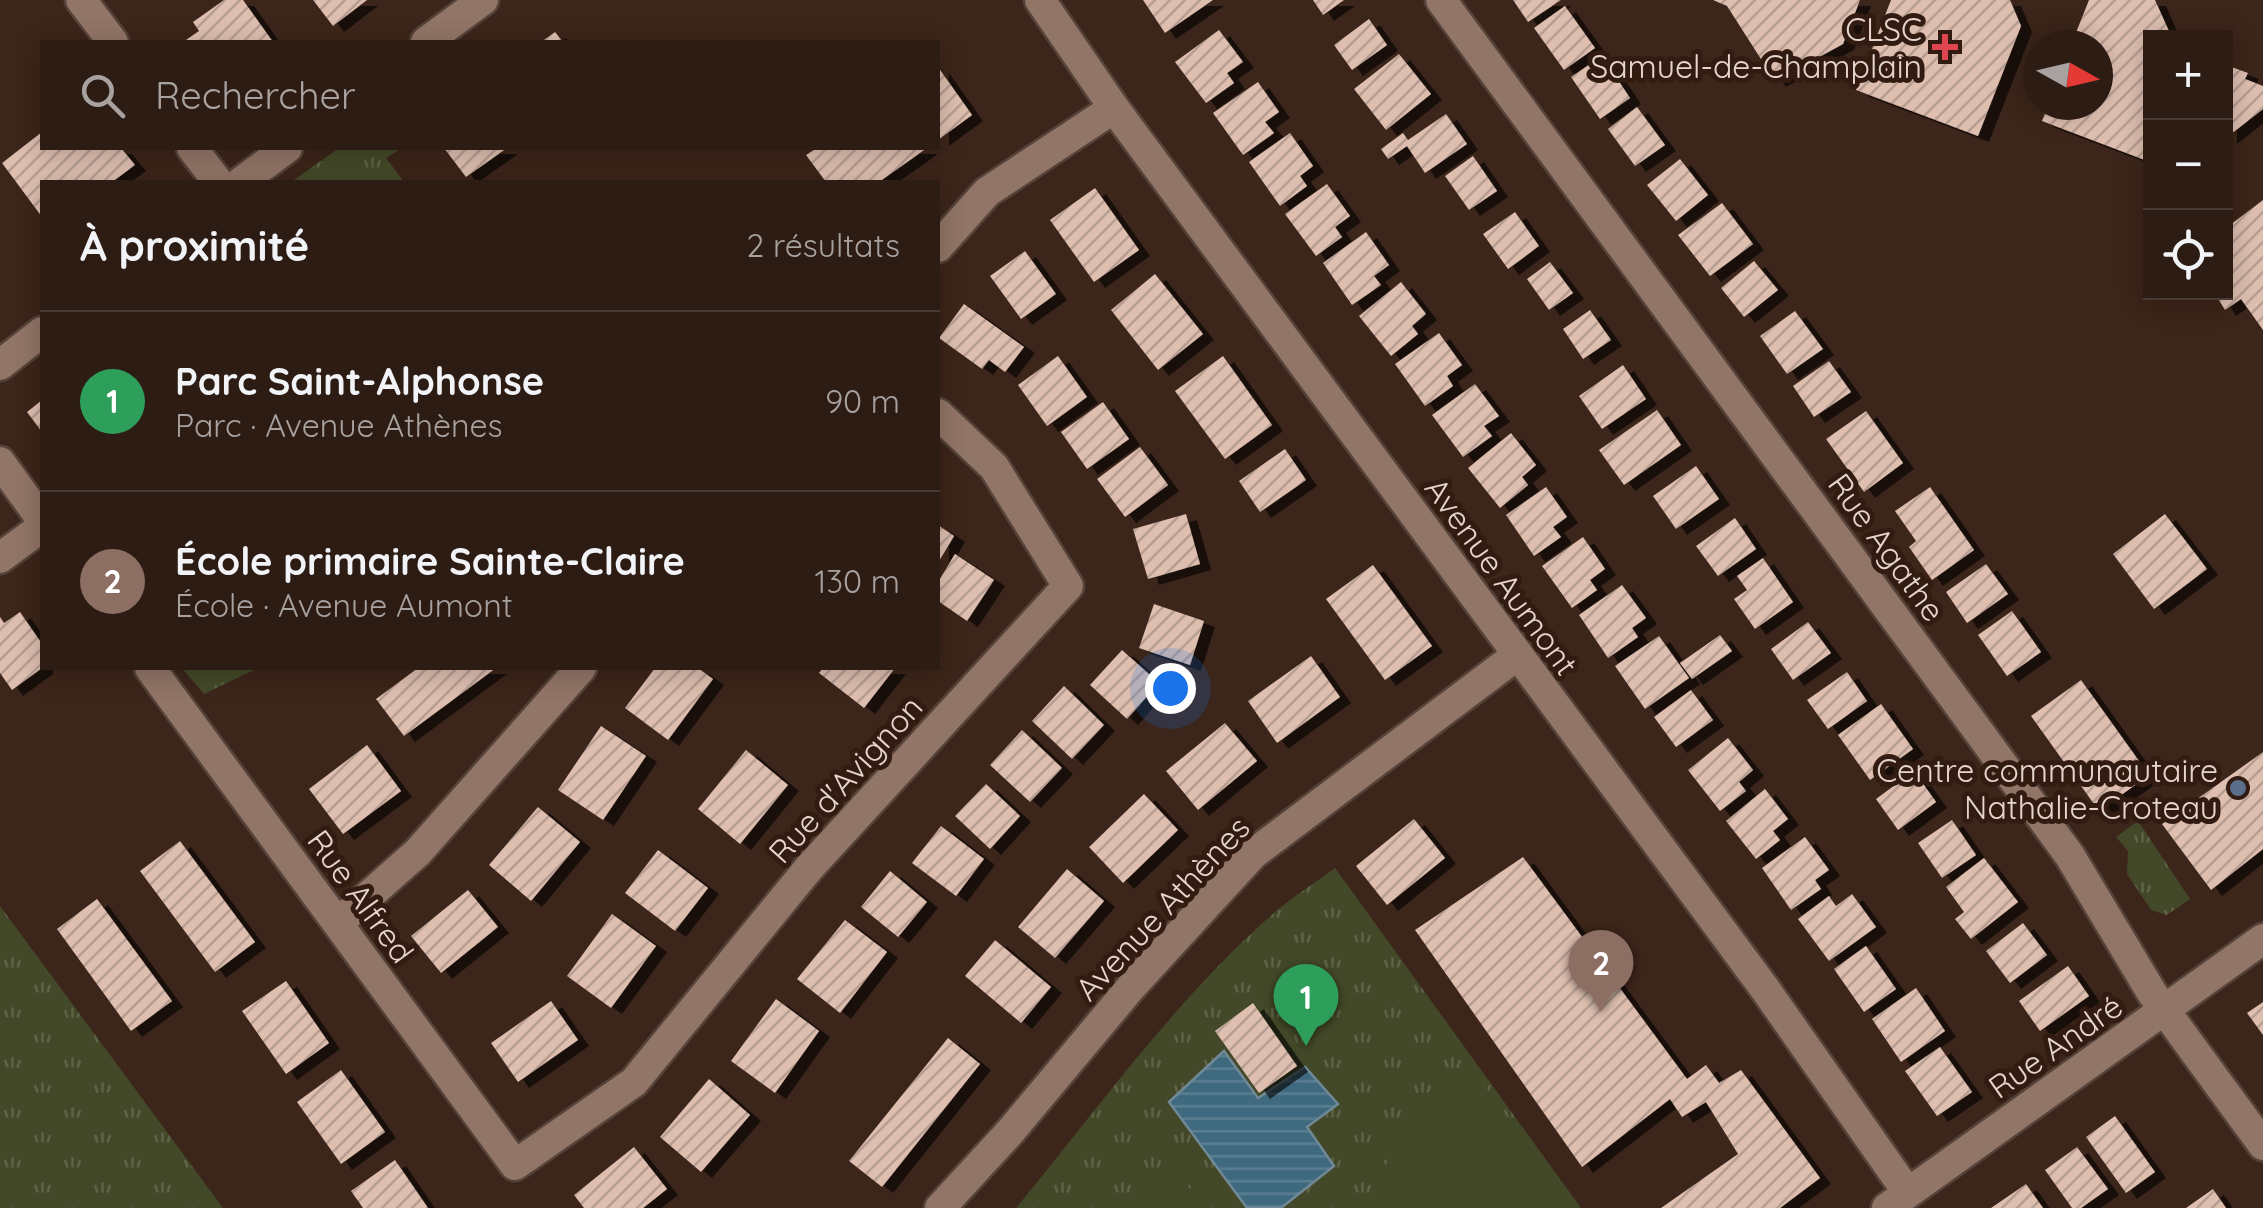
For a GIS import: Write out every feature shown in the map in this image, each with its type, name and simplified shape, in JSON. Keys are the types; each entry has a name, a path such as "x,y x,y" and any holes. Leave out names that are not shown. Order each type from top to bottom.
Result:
{"street":[{"path":"81,0 111,40"},
{"path":"429,40 483,0"},
{"name":"Avenue Aumont","path":"1040,0 1114,108 1516,656 1766,989 1898,1201"},
{"name":"Rue Agathe","path":"1441,0 2070,856 2152,993 2263,1145"},
{"path":"940,245 987,192 1114,108"},
{"path":"194,150 216,180"},
{"path":"244,180 284,150"},
{"path":"0,364 40,334"},
{"name":"Rue d'Avignon","path":"516,1166 634,1082 809,868 1068,586 994,468 940,416"},
{"path":"0,462 40,520"},
{"path":"0,558 40,525"},
{"name":"Avenue Athènes","path":"940,1208 1010,1132 1132,986 1254,854 1516,656"},
{"name":"Rue Alfred","path":"151,670 516,1166"},
{"path":"338,923 418,852 579,670"},
{"name":"Rue André","path":"1898,1201 2263,940"}],"green space":[{"path":"336,150 399,150 386,158 402,180 294,180"},
{"path":"184,670 254,670 204,694"},
{"path":"2138,821 2190,899 2167,915 2151,910 2127,874 2128,851 2116,837"},
{"path":"1335,868 1581,1208 1016,1208 1199,986 1267,919"},
{"path":"0,906 223,1208 0,1208"},
{"path":"1477,1075 1573,1208 1360,1208 1384,1167 1410,1134"},
{"path":"1173,1169 1206,1208 1128,1208"}],"water":[{"path":"1224,1051 1258,1098 1305,1067 1338,1104 1307,1127 1334,1166 1281,1208 1247,1208 1169,1102"}],"building":[{"path":"224,0 243,0 272,40 186,40 199,31 193,22"},
{"path":"313,0 367,0 333,26"},
{"path":"1143,0 1213,0 1165,33"},
{"path":"1313,0 1344,0 1323,15"},
{"path":"1513,0 1561,0 1528,22"},
{"path":"1713,0 1860,0 1843,44 1775,81 1727,6"},
{"path":"1891,0 2010,0 2021,26 1978,136 1856,90"},
{"path":"2089,0 2155,0 2168,30 2143,30 2143,159 2042,121 2113,120 2113,30 2077,30"},
{"path":"1565,6 1595,48 1564,70 1534,28"},
{"path":"1369,19 1387,45 1352,70 1334,45"},
{"path":"1219,30 1243,62 1227,73 1234,83 1206,103 1175,62"},
{"path":"555,32 561,40 544,40"},
{"path":"1399,54 1431,94 1386,130 1354,89"},
{"path":"1602,56 1630,98 1600,119 1571,77"},
{"path":"2233,68 2248,73 2245,79 2263,86 2263,109 2233,133"},
{"path":"940,70 972,115 940,139"},
{"path":"1258,82 1279,112 1265,122 1274,133 1243,155 1213,113"},
{"path":"1637,107 1665,145 1635,166 1608,129"},
{"path":"1446,114 1467,144 1425,173 1407,146 1388,159 1381,149 1403,133 1408,140"},
{"path":"1290,133 1313,166 1300,176 1307,186 1280,206 1249,162"},
{"path":"40,134 40,150 123,150 135,165 115,180 40,180 40,214 2,163"},
{"path":"446,150 504,150 466,177"},
{"path":"814,150 924,150 882,180 825,180 806,155"},
{"path":"1473,156 1497,191 1469,210 1445,176"},
{"path":"1680,159 1708,195 1676,221 1647,185"},
{"path":"1327,184 1350,216 1335,227 1342,237 1316,256 1285,214"},
{"path":"1095,188 1139,250 1094,282 1050,220"},
{"path":"2263,200 2263,330 2241,299 2225,310 2219,300 2233,300 2233,223"},
{"path":"1722,203 1753,244 1710,276 1678,235"},
{"path":"1515,212 1539,246 1508,269 1483,234"},
{"path":"1366,232 1389,265 1374,276 1381,285 1352,305 1323,263"},
{"path":"1025,251 1056,294 1021,319 990,276"},
{"path":"1754,261 1778,290 1744,317 1721,288"},
{"path":"1550,262 1573,293 1549,310 1527,279"},
{"path":"1155,274 1203,334 1158,370 1111,310"},
{"path":"1401,282 1426,314 1412,326 1418,334 1391,356 1359,316"},
{"path":"964,304 1024,347 1005,372 989,360 982,369 940,337"},
{"path":"1590,310 1611,340 1583,359 1563,329"},
{"path":"1795,311 1823,349 1787,374 1760,336"},
{"path":"1439,333 1462,365 1447,376 1453,386 1425,406 1395,364"},
{"path":"1058,356 1087,397 1047,426 1018,385"},
{"path":"1223,356 1272,425 1225,459 1175,391"},
{"path":"1829,361 1851,392 1814,417 1793,386"},
{"path":"1623,365 1646,399 1602,429 1579,396"},
{"path":"1475,384 1499,416 1484,426 1492,436 1463,457 1432,415"},
{"path":"40,402 40,429 27,412"},
{"path":"1103,402 1129,439 1087,469 1061,432"},
{"path":"1657,410 1681,445 1624,485 1599,450"},
{"path":"1866,411 1903,463 1864,492 1826,439"},
{"path":"1511,433 1536,465 1522,477 1528,485 1500,508 1468,468"},
{"path":"1140,447 1168,485 1125,517 1097,479"},
{"path":"1285,449 1306,480 1260,512 1239,481"},
{"path":"1696,466 1719,499 1676,529 1653,496"},
{"path":"1546,487 1567,517 1553,527 1561,537 1534,556 1506,515"},
{"path":"1930,487 1974,550 1932,580 1909,547 1916,541 1895,511"},
{"path":"1186,514 1200,564 1148,579 1133,529"},
{"path":"2165,514 2207,569 2154,609 2113,554"},
{"path":"1735,518 1756,549 1718,576 1696,546"},
{"path":"940,526 954,536 940,560"},
{"path":"1583,537 1605,569 1590,580 1597,590 1572,608 1542,566"},
{"path":"955,554 994,580 967,621 940,602 940,579"},
{"path":"1763,558 1793,602 1755,629 1734,599 1747,590 1737,576"},
{"path":"1986,564 2008,594 1967,623 1946,592"},
{"path":"1373,565 1432,646 1385,680 1326,599"},
{"path":"1622,585 1646,618 1632,628 1638,637 1608,658 1579,615"},
{"path":"1154,604 1204,621 1190,665 1139,648"},
{"path":"2012,611 2041,652 2007,676 1978,635"},
{"path":"20,612 40,641 40,669 12,690 0,673 0,617 4,623"},
{"path":"1808,622 1831,653 1793,680 1771,649"},
{"path":"1720,635 1732,651 1692,679 1680,663"},
{"path":"1659,636 1689,678 1645,709 1615,666"},
{"path":"1122,650 1159,683 1127,719 1090,685"},
{"path":"1311,656 1340,697 1277,743 1248,701"},
{"path":"415,670 493,670 404,736 376,699"},
{"path":"654,670 701,670 713,679 668,740 625,708"},
{"path":"821,670 893,670 864,708 819,673"},
{"path":"1847,672 1867,701 1828,729 1807,700"},
{"path":"2081,680 2149,775 2099,811 2031,716"},
{"path":"1064,686 1104,725 1072,759 1032,721"},
{"path":"1691,690 1713,720 1676,747 1654,717"},
{"path":"1881,704 1913,749 1870,780 1838,735"},
{"path":"1225,723 1257,761 1198,810 1166,771"},
{"path":"601,726 646,756 603,820 558,790"},
{"path":"1022,730 1062,768 1030,802 990,765"},
{"path":"1728,738 1753,770 1739,782 1746,791 1720,811 1688,770"},
{"path":"367,745 401,791 343,834 309,789"},
{"path":"746,750 788,785 740,844 698,809"},
{"name":"Centre communautaire Nathalie-Croteau","path":"2263,752 2263,849 2211,890 2162,824"},
{"path":"1914,771 1936,802 1898,830 1876,799"},
{"path":"986,784 1020,816 990,849 955,816"},
{"path":"1765,789 1788,819 1773,831 1780,840 1756,859 1726,821"},
{"path":"1144,794 1178,830 1123,883 1089,847"},
{"path":"538,807 580,842 531,901 489,865"},
{"path":"1414,819 1445,858 1387,905 1356,866"},
{"path":"1952,820 1976,855 1942,878 1918,843"},
{"path":"941,826 984,859 956,896 912,863"},
{"path":"1805,837 1829,870 1815,880 1821,889 1791,910 1762,868"},
{"path":"180,841 255,942 215,972 140,871"},
{"path":"658,850 708,888 675,931 625,893"},
{"path":"1523,857 1687,1079 1706,1065 1719,1083 1741,1070 1820,1178 1780,1208 1661,1208 1738,1154 1706,1102 1682,1117 1670,1099 1582,1167 1415,930"},
{"path":"1984,858 2018,902 1971,939 1955,919 1964,912 1946,887"},
{"path":"1067,869 1104,901 1055,958 1018,927"},
{"path":"890,871 927,902 898,937 861,907"},
{"path":"468,890 498,927 441,973 411,936"},
{"path":"1852,894 1876,927 1829,961 1798,919 1829,896 1836,906"},
{"path":"97,899 172,1001 131,1031 57,929"},
{"path":"612,914 656,946 611,1008 567,976"},
{"path":"845,920 887,952 840,1013 797,979"},
{"path":"2023,923 2047,955 2010,983 1986,951"},
{"path":"995,940 1051,987 1021,1023 965,976"},
{"path":"1866,946 1896,989 1864,1012 1834,969"},
{"path":"2068,966 2089,996 2040,1031 2019,1001"},
{"path":"286,981 329,1043 286,1074 242,1011"},
{"path":"1916,988 1945,1031 1901,1062 1872,1019"},
{"path":"776,999 819,1031 775,1093 731,1061"},
{"path":"551,1001 578,1040 518,1082 491,1043"},
{"path":"2263,1002 2263,1035 2247,1013"},
{"path":"1253,1003 1297,1066 1259,1093 1215,1031"},
{"path":"948,1038 980,1064 882,1187 849,1161"},
{"path":"1940,1047 1972,1092 1937,1116 1905,1071"},
{"path":"341,1070 385,1132 341,1164 297,1102"},
{"path":"709,1079 750,1115 701,1172 660,1137"},
{"path":"2115,1116 2155,1172 2126,1193 2086,1137"},
{"path":"634,1147 667,1189 643,1208 584,1208 574,1195"},
{"path":"2077,1147 2108,1189 2081,1208 2072,1208 2045,1170"},
{"path":"395,1160 428,1208 363,1208 351,1191"},
{"path":"2026,1184 2043,1208 1991,1208"},
{"path":"2213,1189 2226,1208 2186,1208"}],"place":[{"name":"CLSC Samuel-de-Champlain","path":"1945,47"},
{"name":"Centre communautaire Nathalie-Croteau","path":"2238,788"},
{"name":"École primaire Sainte-Claire","path":"1601,1012"},
{"name":"Parc Saint-Alphonse","path":"1306,1046"}]}
